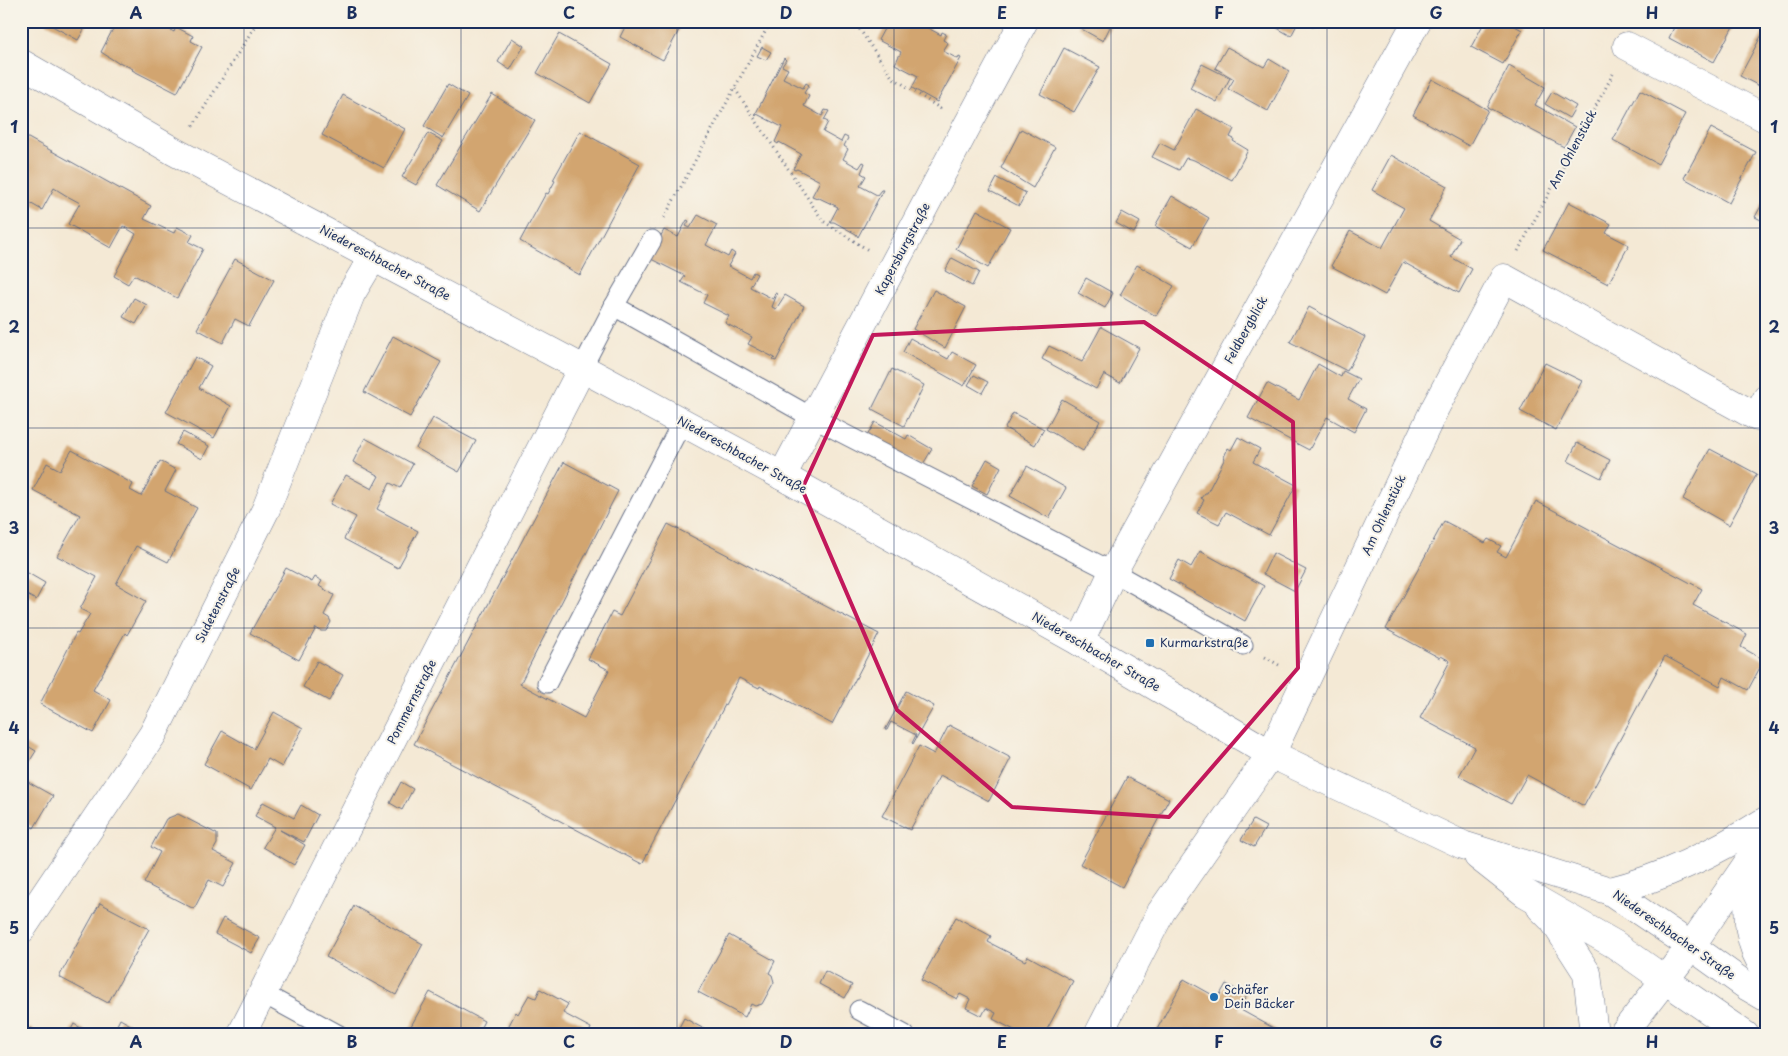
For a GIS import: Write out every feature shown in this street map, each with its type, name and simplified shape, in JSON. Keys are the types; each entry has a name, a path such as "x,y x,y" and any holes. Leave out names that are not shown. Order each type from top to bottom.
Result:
{"street":[{"name":"Kapersburgstraße","path":"782,476 1024,21"},
{"name":"Feldbergblick","path":"1080,642 1113,572 1417,21"},
{"path":"1627,46 1767,119"},
{"name":"Niedereschbacher Straße","path":"21,64 176,152 782,476 1080,642 1271,754 1463,845 1610,890 1748,987 1767,998"},
{"name":"Sudetenstraße","path":"21,930 153,734 266,509 351,294 372,256"},
{"path":"1504,278 1757,417 1767,398"},
{"name":"Am Ohlenstück","path":"1271,754 1435,408 1504,278"},
{"name":"Pommernstraße","path":"241,1035 582,368"},
{"path":"1098,1035 1161,912 1271,754"},
{"path":"1610,890 1632,885 1678,869 1728,844 1767,820"},
{"path":"1622,1035 1691,946 1767,835"},
{"name":"Niedereschbacher Straße","path":"1463,845 1526,893 1614,944 1745,1035"},
{"path":"1749,861 1748,930 1759,962 1767,972"},
{"name":"Niedereschbacher Straße","path":"1526,893 1553,920 1587,973 1594,1035"}],"lane":[{"path":"582,368 614,306 652,240"},
{"path":"614,306 813,418 1113,572 1243,645"},
{"path":"547,683 682,422"},
{"path":"262,993 339,1035"},
{"path":"858,1010 906,1035"}],"path":[{"path":"176,152 202,114 258,21"},
{"path":"585,21 590,27 605,21"},
{"path":"652,240 770,21"},
{"path":"854,21 892,77 967,126"},
{"name":"Am Ohlenstück","path":"1504,278 1627,46"},
{"path":"735,89 823,220 894,266"},
{"path":"1243,645 1306,679"}],"highlighted area":[{"path":"1144,322 1293,422 1298,668 1169,817 1012,807 897,710 802,489 873,335"}],"building":[{"path":"43,21 89,21 78,40"},
{"path":"117,21 155,21 174,32 176,27 193,36 191,41 202,47 177,93 118,63 101,52"},
{"path":"628,21 684,21 663,60 620,37"},
{"path":"871,21 930,21 926,27 941,35 942,32 946,34 943,40 948,43 943,51 958,59 959,57 961,58 937,102 912,88 918,76 895,64 901,52 878,40 884,29"},
{"path":"1081,21 1099,21 1110,27 1103,41 1078,27"},
{"path":"1265,21 1299,21 1291,36"},
{"path":"1303,21 1321,21 1318,26 1312,27"},
{"path":"1485,21 1506,21 1522,30 1503,64 1471,47"},
{"path":"1677,21 1736,21 1714,62 1669,38"},
{"path":"1767,25 1767,90 1740,76"},
{"path":"559,34 612,64 590,103 537,73"},
{"path":"512,38 524,46 510,70 498,62"},
{"path":"762,47 771,52 766,60 757,56"},
{"path":"1227,47 1264,67 1269,59 1289,71 1268,111 1228,89 1234,79 1215,68"},
{"path":"1064,48 1100,67 1074,112 1040,94"},
{"path":"784,58 786,60 782,66 788,69 783,78 803,88 806,83 809,85 804,93 809,96 804,106 822,116 825,110 829,111 824,120 828,122 823,132 841,142 844,136 848,138 844,146 848,149 843,159 859,168 863,162 865,163 861,173 866,176 860,186 877,195 883,190 858,237 834,222 830,222 838,207 812,196 820,181 797,169 793,169 801,154 779,142 778,144 775,142 782,127 757,114 755,115"},
{"path":"1202,64 1230,78 1217,102 1190,88"},
{"path":"1509,66 1545,87 1535,105 1575,127 1564,147 1487,107"},
{"path":"1432,79 1488,110 1469,146 1413,115"},
{"path":"448,84 468,96 443,138 424,126"},
{"path":"1640,90 1685,114 1658,164 1613,140"},
{"path":"1552,92 1576,106 1569,118 1545,104"},
{"path":"492,94 535,120 480,211 437,185"},
{"path":"343,95 405,129 384,168 322,135"},
{"path":"1196,109 1234,129 1230,137 1248,150 1232,180 1194,160 1186,158 1179,170 1152,157 1160,143 1174,150"},
{"path":"1711,128 1756,152 1729,203 1684,178"},
{"path":"1021,129 1055,147 1033,188 1001,168"},
{"path":"580,131 640,164 580,275 520,241 546,193 548,194 555,181 553,180"},
{"path":"428,133 443,141 416,185 402,177"},
{"path":"21,134 151,206 144,219 174,233 177,227 193,235 189,242 203,249 177,298 134,275 128,284 114,276 136,234 123,226 111,248 68,224 80,203 54,188 42,210 21,198"},
{"path":"1391,155 1447,186 1429,221 1460,239 1451,257 1472,269 1459,293 1403,262 1385,295 1331,266 1350,231 1382,248 1404,208 1372,190"},
{"path":"997,178 1026,193 1019,206 990,191"},
{"path":"1767,195 1767,223 1755,217"},
{"path":"1172,196 1209,218 1192,247 1155,226"},
{"path":"1569,202 1611,224 1606,233 1629,245 1608,284 1543,250"},
{"path":"977,210 1010,228 988,268 956,249"},
{"path":"1122,212 1140,222 1134,233 1116,223"},
{"path":"698,215 717,225 706,245 728,257 731,251 735,254 728,266 750,278 753,272 757,274 750,287 773,299 775,293 777,294 772,307 776,309 785,295 804,306 776,361 773,360 775,358 748,344 752,337 725,323 729,316 703,303 707,295 681,282 685,276 649,258 664,230 678,237 687,220 689,221 686,226 690,228"},
{"path":"952,258 979,272 972,286 945,271"},
{"path":"235,259 274,280 249,326 235,319 223,343 197,329"},
{"path":"1137,265 1174,286 1156,316 1120,295"},
{"path":"1086,278 1113,293 1105,308 1078,293"},
{"path":"934,290 966,307 945,348 913,329"},
{"path":"134,298 147,305 136,324 123,317"},
{"path":"1309,307 1365,337 1347,371 1290,342"},
{"path":"1101,327 1139,348 1120,383 1104,374 1096,389 1042,359 1049,346 1082,362"},
{"path":"393,336 441,362 410,417 364,392"},
{"path":"910,338 948,359 952,352 976,365 964,386 903,352"},
{"path":"195,357 211,366 199,388 231,406 214,438 166,412"},
{"path":"1545,363 1582,381 1556,430 1520,411"},
{"path":"1318,364 1341,377 1343,371 1359,379 1348,399 1366,409 1354,432 1327,417 1309,450 1248,418 1267,383 1299,400"},
{"path":"892,369 924,385 904,426 872,409"},
{"path":"974,375 988,382 982,393 968,385"},
{"path":"1062,399 1100,421 1083,451 1046,429"},
{"path":"1013,413 1044,429 1035,445 1005,428"},
{"path":"433,418 476,441 459,472 416,448"},
{"path":"875,422 906,439 908,435 932,449 922,466 867,436"},
{"path":"183,432 209,446 202,459 176,444"},
{"path":"1238,437 1260,449 1253,462 1296,485 1269,535 1226,512 1219,524 1197,513 1204,500 1201,498 1207,493 1225,458 1228,448 1231,450"},
{"path":"365,438 413,464 400,488 390,483 377,509 418,531 398,568 344,539 356,517 330,504 346,475 372,489 379,476 353,462"},
{"path":"1577,443 1610,460 1601,478 1568,461"},
{"path":"1710,449 1757,474 1729,525 1683,499"},
{"path":"72,450 133,484 130,490 141,496 160,461 176,470 165,491 197,508 168,562 136,546 116,584 146,601 127,635 125,633 93,690 111,700 93,733 40,704 76,633 78,634 90,614 80,609 97,577 57,556 80,515 33,490 47,463 60,470"},
{"path":"987,459 1001,467 987,494 972,486"},
{"path":"564,462 618,491 520,684 584,718 609,670 588,659 612,612 620,616 668,524 879,634 832,724 760,686 759,688 739,678 642,864 414,744"},
{"path":"1027,466 1066,488 1049,518 1010,496"},
{"path":"1536,501 1702,589 1693,605 1747,634 1741,647 1764,660 1748,690 1724,677 1720,686 1665,656 1584,806 1527,775 1511,804 1459,776 1475,747 1420,718 1450,661 1441,656 1440,658 1386,629 1444,521 1485,543 1488,539 1501,546 1497,552 1506,557"},
{"path":"1200,551 1264,586 1245,621 1169,579 1179,560 1191,567"},
{"path":"1273,553 1306,570 1295,591 1263,574"},
{"path":"286,568 312,582 315,577 322,581 319,586 334,595 324,615 331,622 326,631 316,628 299,660 250,633"},
{"path":"21,569 45,583 36,600 21,592"},
{"path":"317,661 343,675 329,701 303,687"},
{"path":"906,691 934,706 913,744 916,735 891,722 887,730 885,730"},
{"path":"274,712 303,728 282,767 268,759 251,790 204,764 222,731 254,749"},
{"path":"949,725 1011,758 989,801 940,775 910,830 882,816 919,746 934,754"},
{"path":"21,742 36,751 21,775"},
{"path":"1127,777 1169,799 1122,887 1080,864"},
{"path":"21,778 53,796 34,828 21,821"},
{"path":"401,782 413,789 402,810 390,803"},
{"path":"263,802 294,818 301,805 318,815 304,842 280,830 305,845 294,865 263,847 275,827 255,816"},
{"path":"178,814 217,834 217,844 213,851 236,863 223,887 209,880 194,909 144,883 160,852 151,847 166,819"},
{"path":"1253,820 1266,827 1254,847 1241,840"},
{"path":"100,903 149,929 108,1003 59,977"},
{"path":"354,906 423,944 396,995 326,957"},
{"path":"956,917 991,936 988,942 1025,961 1028,956 1073,981 1044,1035 1024,1035 993,1019 996,1013 986,1008 982,1016 966,1008 970,999 960,994 957,999 921,980"},
{"path":"223,918 260,938 251,953 215,934"},
{"path":"729,935 775,961 769,973 772,975 774,982 762,1004 755,1006 751,1004 745,1017 698,992"},
{"path":"825,971 852,985 845,998 819,984"},
{"path":"1184,979 1218,998 1226,984 1247,995 1239,1009 1286,1035 1154,1035"},
{"path":"540,989 568,1004 563,1013 591,1028 588,1035 523,1035 508,1027 516,1012 518,1014 529,995 536,998"},
{"path":"430,992 484,1021 477,1035 406,1035"},
{"path":"684,1018 715,1035 675,1035"},
{"path":"120,1019 145,1033 144,1035 112,1035"},
{"path":"74,1024 90,1033 89,1035 68,1035"},
{"path":"30,1028 41,1035 26,1035"}],"place":[{"name":"Kurmarkstraße","path":"1150,643"},
{"name":"Schäfer Dein Bäcker","path":"1214,997"}]}
